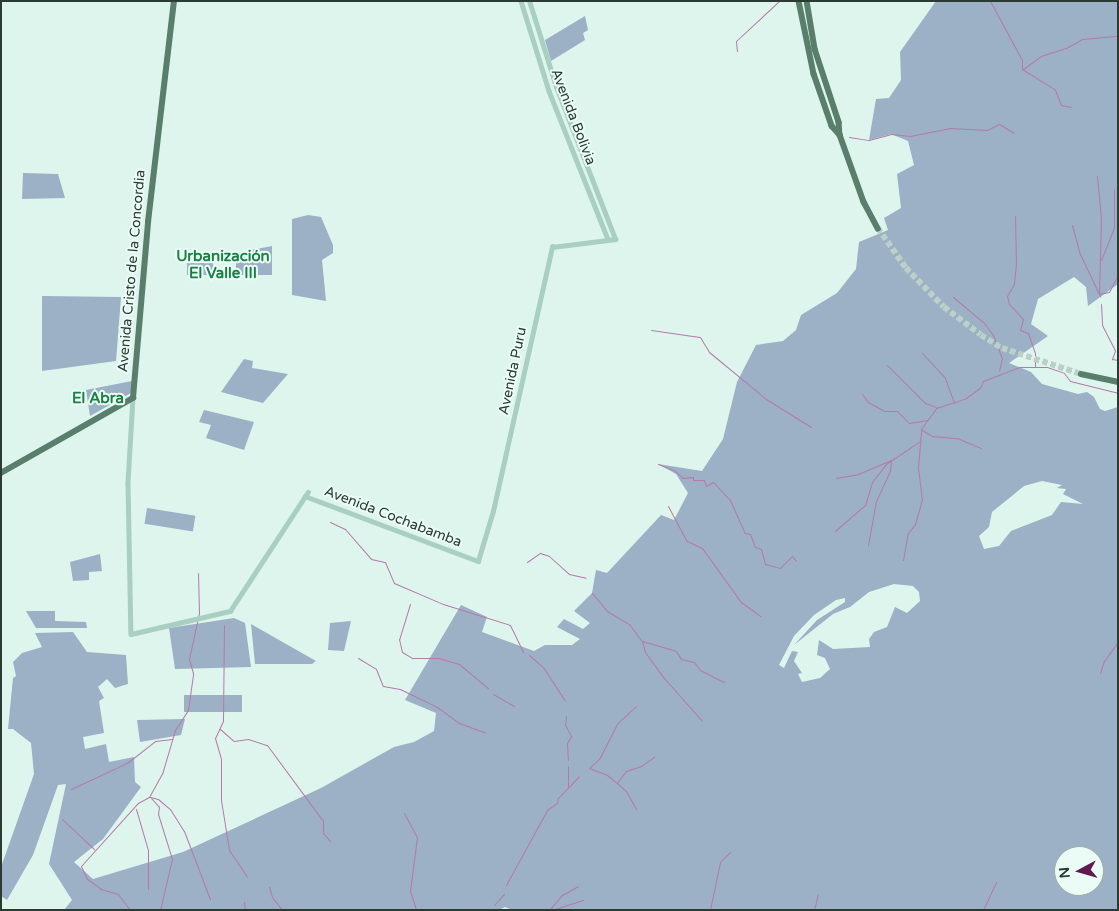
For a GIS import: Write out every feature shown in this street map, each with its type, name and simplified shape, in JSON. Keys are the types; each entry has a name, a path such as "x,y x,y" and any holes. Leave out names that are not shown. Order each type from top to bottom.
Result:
{"main road":[{"name":"Avenida Cristo de la Concordia","path":"133,398 148,222 174,1"},
{"path":"799,1 814,74 832,126 840,136"},
{"path":"807,1 815,49 839,122 840,136 864,202 878,228"},
{"path":"1081,374 1118,382"},
{"path":"1,473 133,398"}],"street":[{"name":"Avenida Bolivia","path":"521,1 549,91 608,239"},
{"name":"Avenida Bolivia","path":"529,1 556,87 615,239"},
{"name":"Avenida Puru","path":"478,561 493,511 552,247 615,239"},
{"name":"Avenida Cristo de la Concordia","path":"133,398 128,483 131,634 230,611 306,494"},
{"name":"Avenida Cochabamba","path":"306,494 478,561"}],"shaded area":[{"path":"936,1 1118,1 1118,284 1088,306 1086,287 1074,277 1038,299 1031,324 1048,336 1009,363 1031,372 1042,384 1078,394 1087,392 1094,397 1100,409 1105,411 1118,407 1118,910 513,910 505,907 499,910 64,910 72,900 49,864 66,784 58,785 33,855 7,900 1,896 1,867 34,774 31,743 13,729 8,729 13,678 16,676 13,662 22,653 42,647 35,633 73,632 87,652 126,655 128,684 115,688 107,679 98,687 104,698 99,701 104,733 83,737 85,749 106,744 109,762 134,757 135,782 141,787 103,839 74,862 93,879 183,852 321,788 394,747 414,742 434,731 436,713 405,700 461,605 487,617 482,632 534,651 545,645 572,645 580,639 557,627 564,619 583,629 590,623 574,611 592,593 596,570 607,573 661,515 674,520 688,493 676,474 658,464 702,471 723,439 737,382 756,345 783,341 796,330 801,315 837,293 856,269 859,242 888,230 884,218 901,208 897,174 914,165 908,141 891,134 869,140 876,99 889,98 901,80 900,52","holes":["1042,481 1062,485 1057,488 1066,489 1063,494 1083,504 1061,502 1052,515 1011,531 999,546 984,549 979,536 989,527 992,512 1024,486","894,584 913,586 919,592 920,601 907,613 895,607 887,627 874,632 869,639 870,647 833,649 819,640 817,655 825,658 830,669 820,678 802,682 798,674 802,673 794,661 798,652 792,651 784,668 779,665 794,636 814,615 836,600 845,598 845,602 817,620 794,645 833,614 850,607 869,592"]},
{"path":"585,16 588,30 583,33 585,40 551,61 545,40"},
{"path":"23,173 58,174 65,198 22,199"},
{"path":"308,215 321,217 333,245 333,253 322,260 326,301 292,295 292,219"},
{"path":"272,246 272,275 236,275 236,253"},
{"path":"187,263 213,263 213,275 187,275"},
{"path":"42,296 121,297 116,361 42,371"},
{"path":"244,359 253,361 252,368 288,374 263,403 221,392"},
{"path":"132,381 131,393 90,416 86,390"},
{"path":"204,410 254,422 244,450 206,438 211,425 199,422"},
{"path":"147,508 195,516 193,531 144,524"},
{"path":"100,554 102,571 89,572 89,580 73,581 70,562"},
{"path":"26,611 55,611 55,621 86,622 87,628 36,628"},
{"path":"234,618 245,623 251,667 175,669 169,628"},
{"path":"351,621 344,651 328,650 330,623"},
{"path":"251,624 316,661 312,664 255,664"},
{"path":"184,695 242,695 242,712 184,712"},
{"path":"185,719 181,735 140,742 137,720"}],"waterway":[{"path":"737,51 736,41 779,1"},
{"path":"990,1 1022,60 1022,69 1055,90 1061,105 1071,107"},
{"path":"1023,69 1041,56 1066,48 1082,39 1118,36"},
{"path":"849,137 869,140 891,134 910,136 950,128 987,130 999,124 1014,133"},
{"path":"1097,176 1101,218 1099,294 1109,292 1118,275"},
{"path":"1101,260 1114,228 1114,189"},
{"path":"1015,216 1016,264 1014,284 1007,296 1009,304 1023,319 1020,330 1028,333 1035,353 1035,366"},
{"path":"1072,225 1080,254 1100,296"},
{"path":"953,297 984,323 993,335 1002,358 999,371"},
{"path":"1101,304 1102,325 1115,351 1112,359 1118,360"},
{"path":"651,330 700,337 709,352 766,399 811,427"},
{"path":"922,353 945,378 954,403"},
{"path":"887,365 925,403 936,407"},
{"path":"903,560 908,533 915,524 922,500 918,467 921,429 936,408 966,398 980,388 983,381 1020,367 1047,367 1064,373 1070,381 1118,393"},
{"path":"862,394 868,402 884,411 897,411 909,423 928,420"},
{"path":"922,430 932,436 957,438 981,448"},
{"path":"835,531 865,505 872,482 886,464 919,442"},
{"path":"836,478 858,474 891,460 890,471 876,501 868,545"},
{"path":"658,464 674,470 683,478 693,477 693,480 704,480 706,486 713,482 730,500 745,533 750,534 755,547 761,549 765,564 780,568 792,556 796,561"},
{"path":"668,506 687,541 702,548 741,602 760,616"},
{"path":"330,522 345,529 371,559 385,562 394,583 443,604 510,625 523,652"},
{"path":"527,562 540,553 549,556 569,574 586,578"},
{"path":"130,910 118,894 101,889 87,879 81,866 138,803 149,797 162,774 175,730 188,710 193,673 189,659 199,613 198,573"},
{"path":"592,593 607,611 629,624 642,641 676,651 681,659 694,662 700,670 724,682"},
{"path":"410,604 399,639 402,652 412,658 438,658 459,664 488,688"},
{"path":"224,625 223,721 215,738 221,759 221,800 229,850 247,877"},
{"path":"642,641 645,652 664,678 702,721"},
{"path":"1100,673 1104,661 1118,642"},
{"path":"529,655 543,667 565,701"},
{"path":"358,658 376,669 383,686 400,689 437,707 459,723 484,732"},
{"path":"493,694 514,706"},
{"path":"636,706 617,724 599,759 589,768 607,775 617,783 626,771 641,766 654,757"},
{"path":"566,716 565,725 571,736 567,743 568,760"},
{"path":"220,729 234,741 248,739 267,745 323,821 323,833 330,841"},
{"path":"71,789 127,763 155,741 172,739"},
{"path":"568,766 568,787"},
{"path":"506,885 547,810 557,803 558,798 579,776"},
{"path":"617,783 626,791 636,809"},
{"path":"150,797 158,799 170,809 184,831 210,899"},
{"path":"151,798 159,807 158,814 172,859 160,910"},
{"path":"136,809 148,850 148,889"},
{"path":"404,813 417,837 410,891 416,910"},
{"path":"62,819 94,849"},
{"path":"710,910 720,862 730,852"},
{"path":"983,910 996,882"},
{"path":"549,910 562,895 578,886"},
{"path":"269,887 272,897 282,910"},
{"path":"494,905 504,894"},
{"path":"814,910 818,894"},
{"path":"552,910 583,900"},
{"path":"244,902 245,910"}],"tunnel":[{"path":"878,228 906,268 944,307 981,335 1002,348 1081,374"}],"district":[{"name":"Urbanización El Valle III","path":"223,264"},
{"name":"El Abra","path":"98,399"}]}
